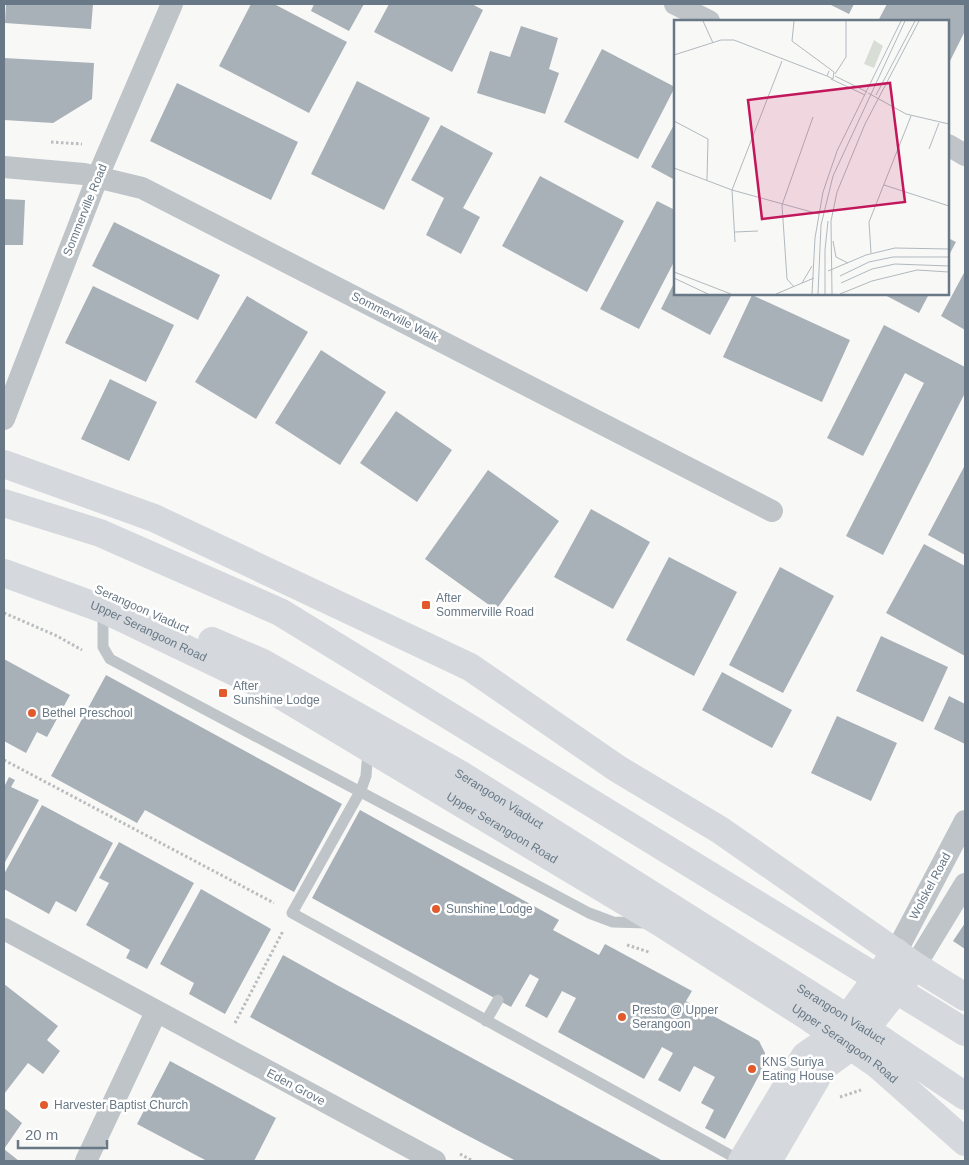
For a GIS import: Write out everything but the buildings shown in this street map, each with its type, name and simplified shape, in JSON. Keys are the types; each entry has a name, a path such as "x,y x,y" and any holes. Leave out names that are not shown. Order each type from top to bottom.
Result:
{"main road":[{"path":"4,464 154,518 470,667 618,769 720,830 905,959 965,996"},
{"path":"4,503 100,533 280,612 965,1032"},
{"name":"Serangoon Viaduct","path":"4,557 76,580 270,667 463,776 874,1034 965,1096"},
{"name":"Upper Serangoon Road","path":"4,572 103,609 272,690 661,923 844,1040 878,1064 965,1142"},
{"path":"768,1161 823,1067 905,959"},
{"path":"742,1161 805,1056 844,1040"}],"street":[{"name":"Sommerville Road","path":"4,419 98,176 172,4"},
{"path":"676,4 707,20"},
{"path":"949,146 965,155"},
{"name":"Sommerville Walk","path":"4,167 98,176 142,188 772,510"},
{"name":"Wolskel Road","path":"905,959 965,821"},
{"path":"905,959 965,884"},
{"name":"Eden Grove","path":"4,929 435,1161"},
{"path":"86,1161 156,1012"}],"lane":[{"path":"103,609 103,647 110,659 361,790 589,913 613,922 661,923"},
{"path":"368,747 366,776 361,790 292,913 742,1161"},
{"path":"486,1021 498,1000"}],"path":[{"path":"4,613 57,636 89,655"},
{"path":"4,760 292,913 231,1030"}],"place":[{"name":"After Sommerville Road","path":"426,605"},
{"name":"After Sunshine Lodge","path":"223,693"},
{"name":"Bethel Preschool","path":"32,713"},
{"name":"Sunshine Lodge","path":"436,909"},
{"name":"Presto @ Upper Serangoon","path":"622,1017"},
{"name":"KNS Suriya Eating House","path":"752,1069"},
{"name":"Harvester Baptist Church","path":"44,1105"}]}
